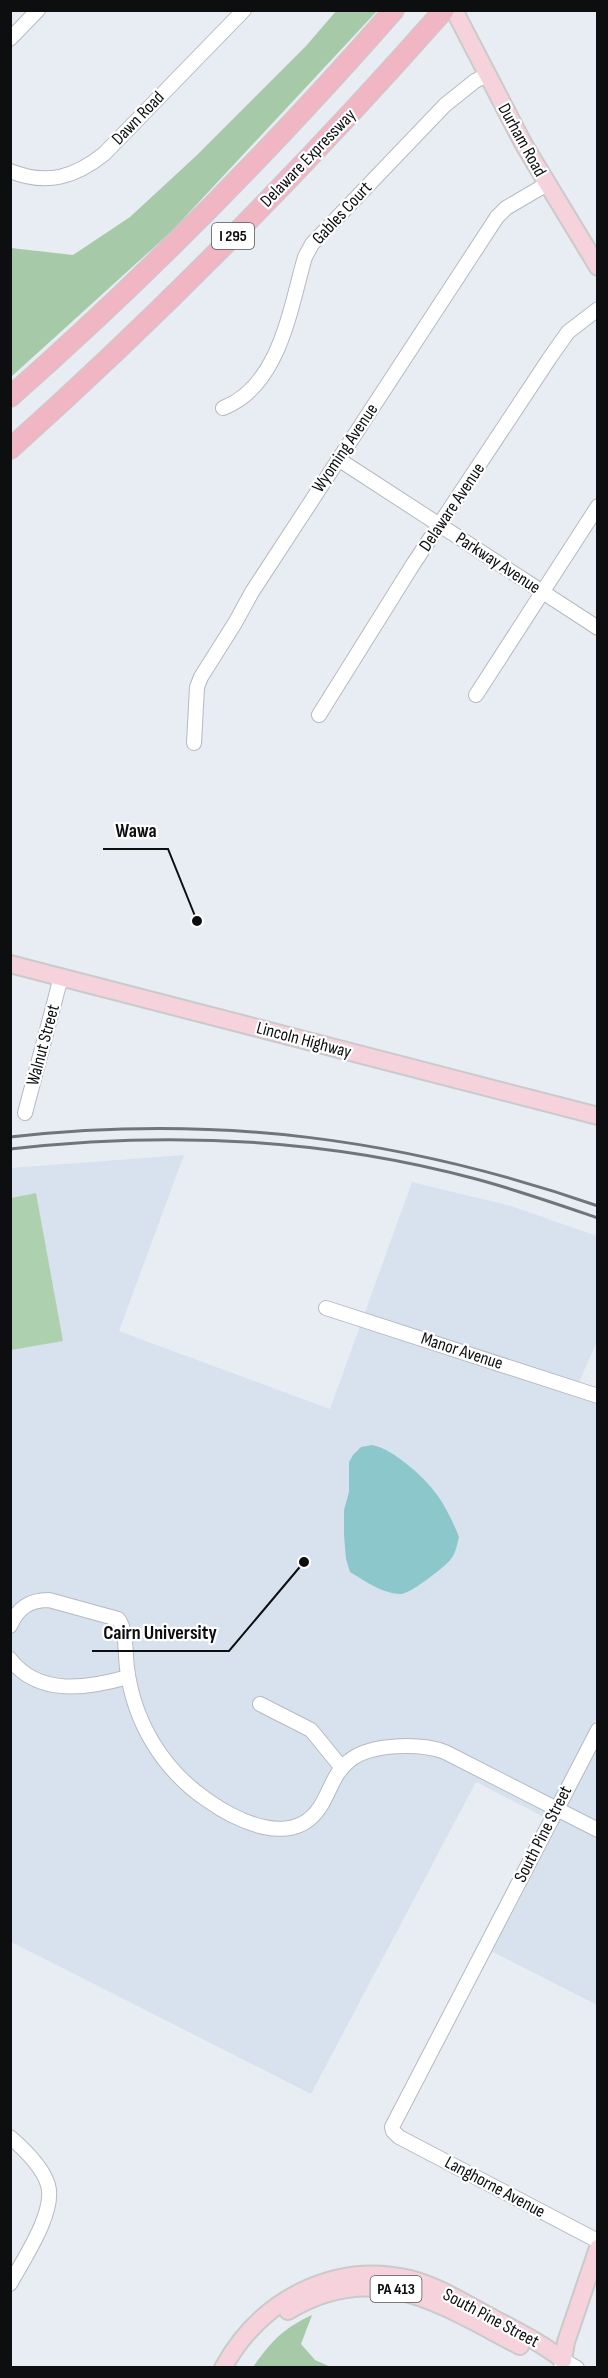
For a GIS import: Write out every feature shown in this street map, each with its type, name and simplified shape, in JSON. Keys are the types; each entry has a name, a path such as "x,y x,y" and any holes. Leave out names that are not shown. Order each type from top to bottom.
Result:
{"highway":[{"name":"Delaware Expressway","path":"10,397 71,343 221,195 394,10"},
{"name":"Delaware Expressway","path":"10,449 228,241 303,164 444,10"}],"main road":[{"name":"Durham Road","path":"458,18 547,184 592,244 597,267"},
{"name":"Lincoln Highway","path":"10,964 597,1116"},
{"path":"567,2365 566,2342 597,2248"},
{"name":"South Pine Street","path":"223,2367 246,2332 288,2298 324,2281 375,2274 413,2280 437,2289 544,2346 567,2365"},
{"path":"567,2365 597,2277"},
{"name":"South Pine Street","path":"236,2367 252,2342 278,2317 301,2303 323,2294 366,2286 413,2293 541,2356 567,2365"}],"street":[{"path":"10,39 38,10"},
{"name":"Dawn Road","path":"10,171 28,177 53,178 65,176 88,166 104,153 243,10"},
{"name":"Gables Court","path":"223,408 240,400 249,392 279,349 305,257 312,244 444,105 475,81 487,75"},
{"name":"Wyoming Avenue","path":"194,743 196,698 201,676 252,592 498,217 506,208 547,184"},
{"name":"Delaware Avenue","path":"319,715 439,525 568,332 597,309"},
{"name":"Parkway Avenue","path":"338,459 597,628"},
{"path":"476,694 597,506"},
{"name":"Walnut Street","path":"25,1113 61,977"},
{"name":"Manor Avenue","path":"326,1308 597,1396"},
{"path":"10,1626 22,1608 37,1600 49,1600 114,1617 120,1622 134,1703 146,1731 174,1772 192,1790 217,1807 247,1822 265,1828 285,1829 298,1825 319,1810 342,1768 349,1760 362,1754 408,1746 434,1748 597,1830"},
{"path":"10,1659 17,1668 27,1674 50,1684 72,1688 94,1686 128,1677"},
{"path":"260,1704 311,1730 342,1768"},
{"name":"South Pine Street","path":"393,2131 394,2121 597,1730"},
{"name":"Langhorne Avenue","path":"393,2131 399,2137 597,2241"},
{"path":"10,2137 16,2154 42,2173 48,2184 49,2199 42,2224 10,2284"}],"shaded area":[{"path":"184,1155 119,1331 330,1409 412,1182 511,1206 597,1236 597,1341 574,1394 598,1402 598,1716 585,1739 598,1746 597,2005 489,1950 550,1820 476,1782 311,2094 11,1942 10,1168"}],"green space":[{"path":"337,10 377,11 172,231 11,377 11,248 73,255 130,217 196,156 306,46"},
{"path":"36,1193 63,1341 11,1350 11,1198"},
{"path":"312,2315 301,2344 315,2360 331,2367 253,2367 278,2336"}],"water":[{"path":"372,1445 390,1452 428,1483 443,1503 459,1537 454,1554 447,1563 419,1585 401,1594 381,1589 350,1572 346,1559 344,1510 349,1492 349,1462 361,1447"}],"railway":[{"path":"10,1137 87,1131 162,1129 235,1131 308,1137 380,1148 453,1163 598,1206"},
{"path":"10,1149 128,1140 245,1142 303,1147 361,1154 419,1165 522,1192 598,1218"}],"place":[{"name":"Wawa","path":"197,921"},
{"name":"Cairn University","path":"304,1562"}]}
